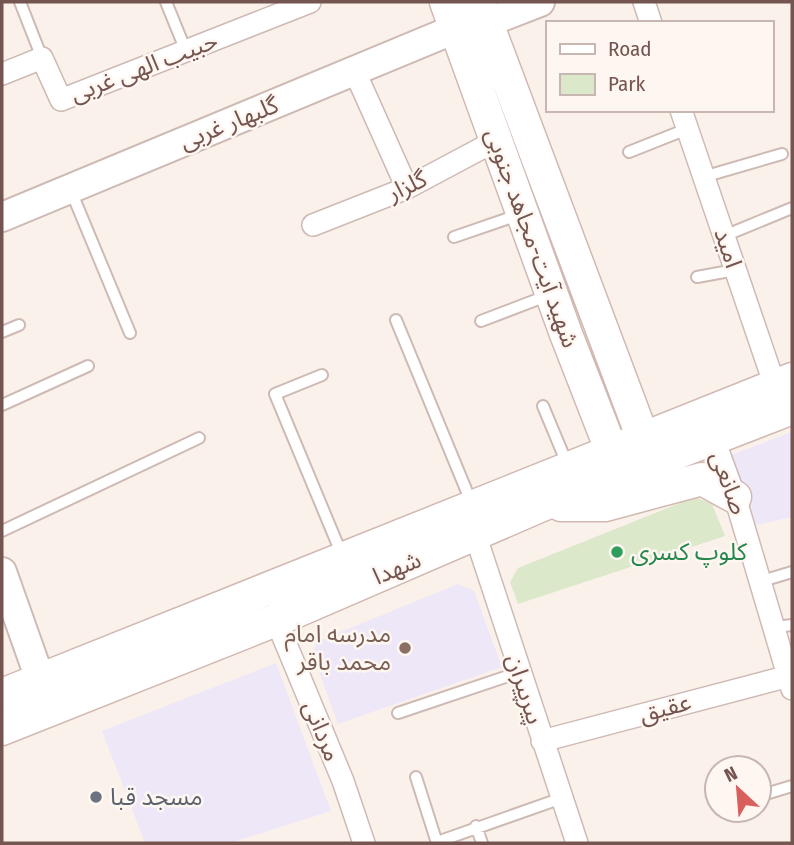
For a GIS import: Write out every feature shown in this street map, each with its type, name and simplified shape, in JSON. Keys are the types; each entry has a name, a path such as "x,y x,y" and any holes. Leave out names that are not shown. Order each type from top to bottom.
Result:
{"main road":[{"name":"شهید آیت-مجاهد جنوبی","path":"467,14 497,140 573,351 617,462"},
{"name":"شهید آیت-مجاهد جنوبی","path":"467,14 604,340 647,450"},
{"path":"573,351 604,340"},
{"name":"شهدا","path":"647,450 713,437 786,391"},
{"name":"شهدا","path":"2,695 344,558 474,520 542,505 617,462 786,391"},
{"name":"شهدا","path":"2,729 276,620 474,520 569,468 617,462"},
{"path":"542,505 605,505 702,479 735,497"}],"street":[{"name":"حبیب الهی غربی","path":"2,74 42,58 61,100 310,2"},
{"name":"گلبهار غربی","path":"2,217 355,72 467,14 540,2"},
{"path":"644,2 650,21"},
{"path":"355,72 407,188"},
{"name":"امید","path":"684,120 735,270 786,391"},
{"name":"گلزار","path":"313,225 407,188 497,140"},
{"name":"صانعی","path":"713,437 762,581 784,626 791,683"},
{"name":"پیرپیران","path":"474,520 542,741 577,843"},
{"path":"2,572 40,679"},
{"name":"مردانی","path":"276,620 343,781 364,843"},
{"name":"عقیق","path":"542,741 791,683"}],"lane":[{"path":"20,2 42,58"},
{"path":"166,2 186,51"},
{"path":"629,152 684,120"},
{"path":"703,177 782,154"},
{"path":"70,188 130,333"},
{"path":"724,236 792,208"},
{"path":"454,237 524,213"},
{"path":"697,277 735,270"},
{"path":"481,321 552,294"},
{"path":"396,320 474,520"},
{"path":"2,332 19,325"},
{"path":"2,405 88,366"},
{"path":"322,375 275,394 344,558"},
{"path":"543,406 569,468"},
{"path":"2,531 199,438"},
{"path":"762,581 792,572"},
{"path":"398,713 520,671"},
{"path":"416,777 437,842 562,798"},
{"path":"773,792 792,786"},
{"path":"476,827 482,843"}],"shaded area":[{"path":"792,432 792,517 752,526 726,457"},
{"name":"مدرسه امام محمد باقر","path":"458,584 474,591 502,667 338,724 313,655 316,642"},
{"path":"276,663 331,811 230,843 145,843 102,731"}],"green space":[{"name":"کلوپ کسری","path":"695,497 712,504 725,536 518,604 510,582 518,568"}],"place":[{"name":"کلوپ کسری","path":"617,552"},
{"name":"مدرسه امام محمد باقر","path":"405,648"},
{"name":"مسجد قبا","path":"96,797"}]}
